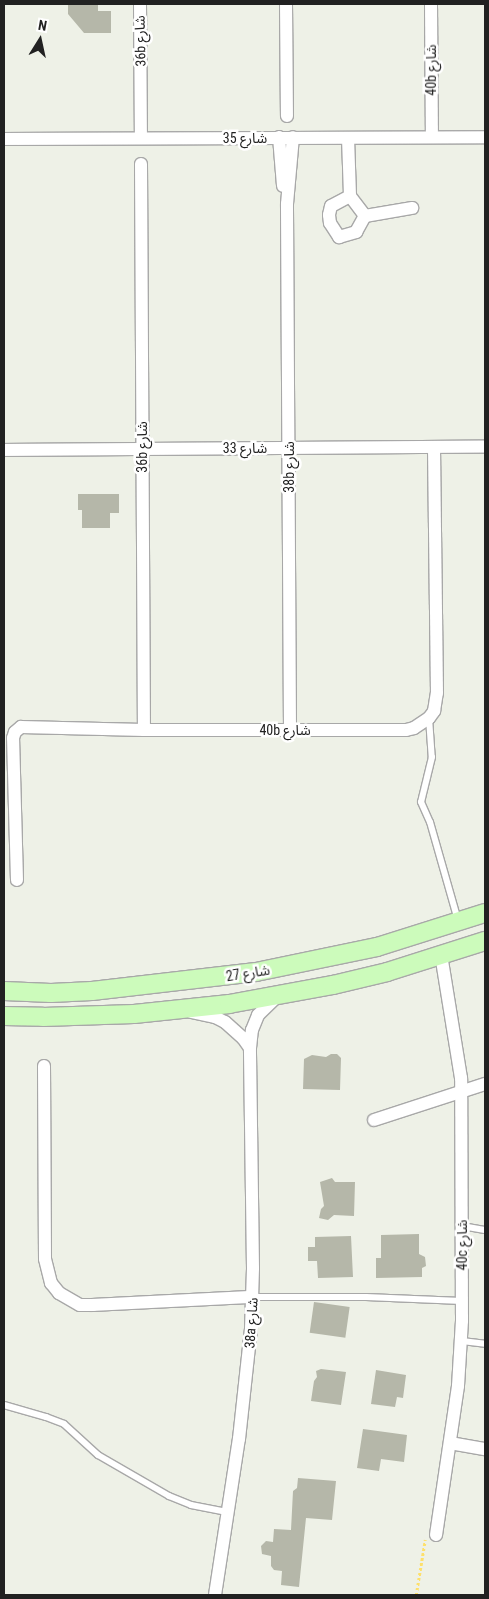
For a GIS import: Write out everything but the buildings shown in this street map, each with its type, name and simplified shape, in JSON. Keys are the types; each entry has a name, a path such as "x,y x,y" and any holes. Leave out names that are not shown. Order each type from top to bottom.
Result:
{"street":[{"name":"36b شارع","path":"140,4 142,138"},
{"path":"286,4 287,116"},
{"name":"40b شارع","path":"431,4 432,137"},
{"name":"38b شارع","path":"286,204 293,137"},
{"name":"شارع 35","path":"4,139 485,137"},
{"name":"38b شارع","path":"279,138 286,204 290,730"},
{"path":"348,138 350,196 365,216"},
{"name":"36b شارع","path":"141,164 144,730"},
{"path":"350,196 331,206 330,223 339,237 356,232 365,216"},
{"path":"365,216 412,208"},
{"path":"429,718 434,710 437,693 434,447"},
{"name":"شارع 33","path":"4,450 485,447"},
{"name":"40b شارع","path":"17,880 13,738 15,732 25,727 144,730 406,730 414,728 429,718"},
{"name":"شارع 27","path":"6,992 92,992 256,972 377,946 485,913"},
{"name":"شارع 27","path":"4,1016 89,1016 179,1010 278,996 387,972 485,941"},
{"name":"40c شارع","path":"436,1534 450,1443 462,1341 460,1064 440,955"},
{"name":"38a شارع","path":"215,1595 244,1399 253,1297 250,1048 252,1030 258,1015 278,996"},
{"path":"179,1010 203,1014 225,1022 243,1038 250,1048"},
{"path":"44,1066 46,1259 51,1283 59,1293 80,1305 253,1297"},
{"path":"374,1120 485,1084"},
{"path":"450,1443 485,1449"}],"lane":[{"path":"429,718 432,757 421,802 430,822 459,922"},
{"path":"462,1226 485,1230"},
{"path":"253,1297 462,1301"},
{"path":"462,1341 485,1344"},
{"path":"4,1405 46,1416 64,1424 98,1455 169,1496 191,1505 228,1512"}],"path":[{"path":"416,1595 425,1536 429,1532 436,1534"}]}
